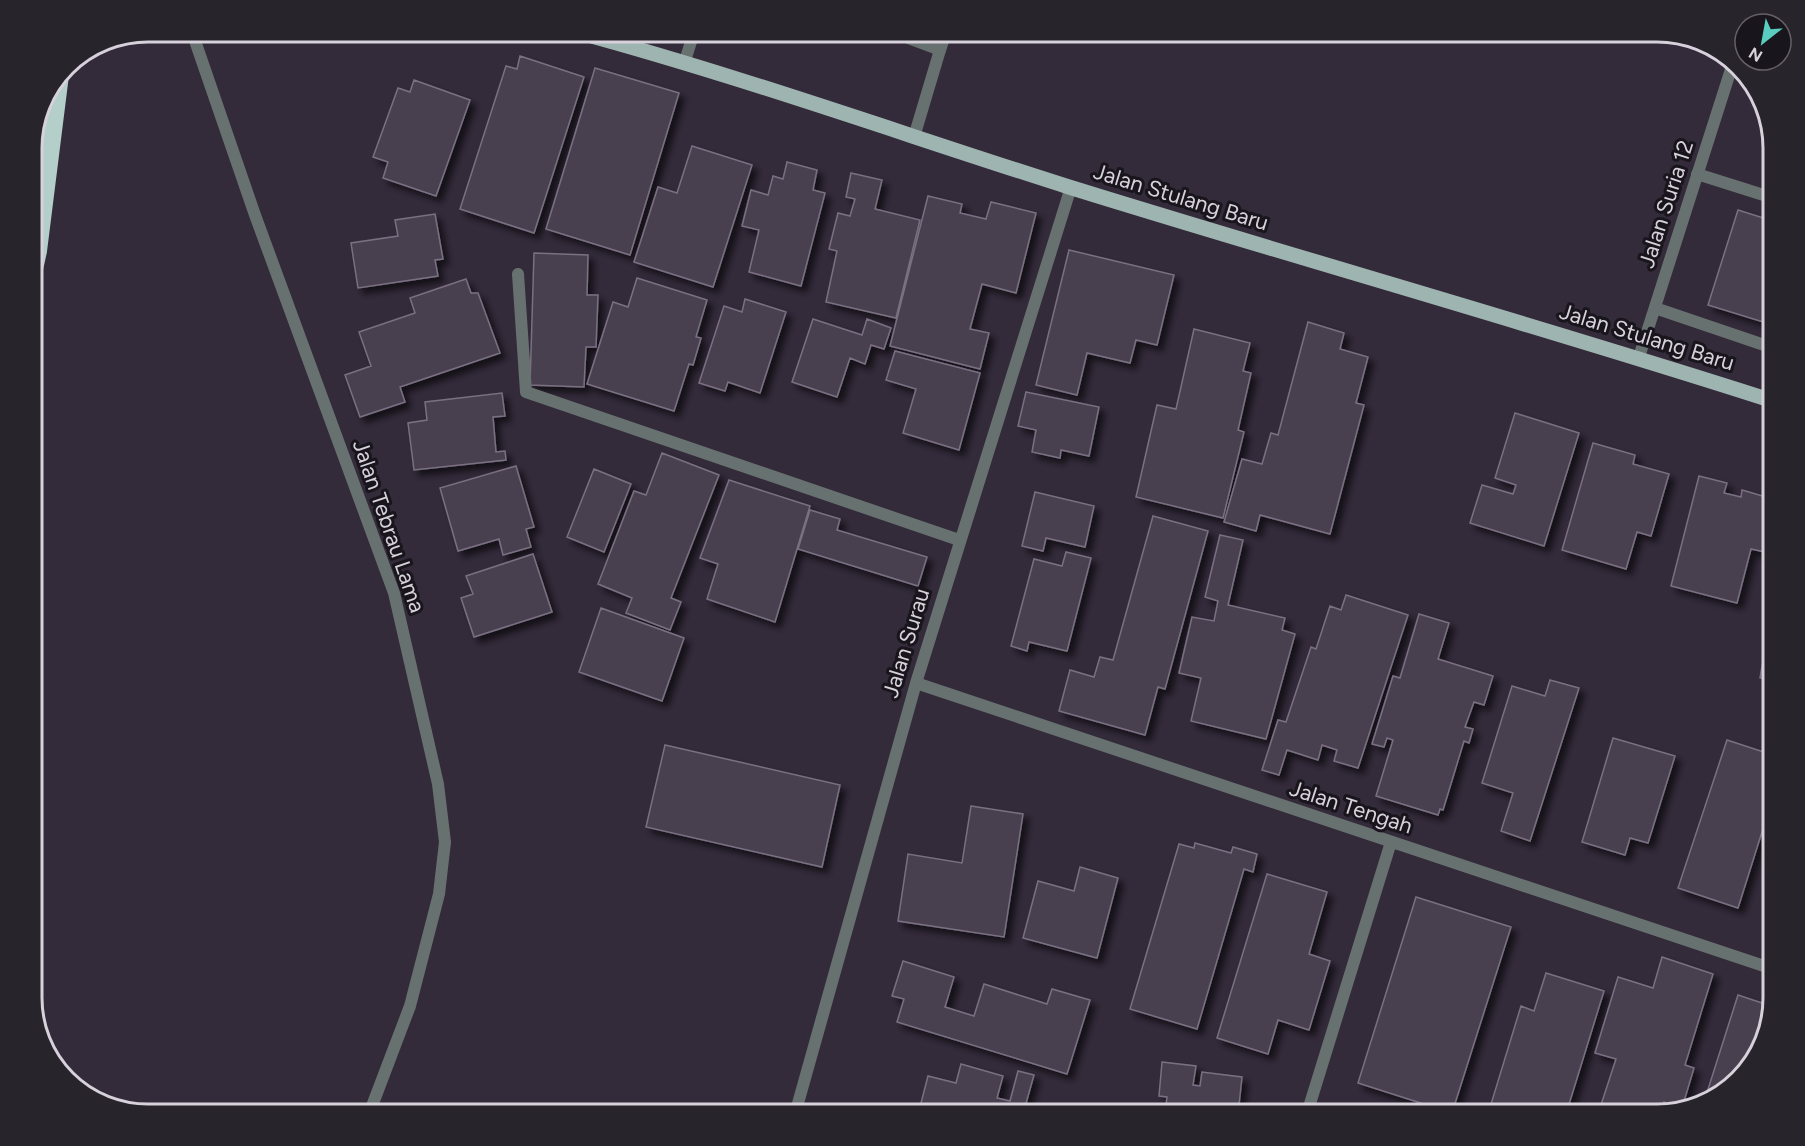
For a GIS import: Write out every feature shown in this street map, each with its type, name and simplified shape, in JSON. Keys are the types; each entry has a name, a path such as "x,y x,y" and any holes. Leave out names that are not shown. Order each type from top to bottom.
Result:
{"highway":[{"path":"42,218 58,93"}],"main road":[{"name":"Jalan Stulang Baru","path":"615,42 685,61 1071,187 1639,357 1763,398"}],"street":[{"name":"Jalan Tebrau Lama","path":"195,42 255,214 394,593 438,784 445,842 439,894 410,1006 373,1104"},
{"path":"685,61 691,42"},
{"path":"919,42 940,50"},
{"path":"914,137 943,42"},
{"name":"Jalan Suria 12","path":"1639,357 1730,71"},
{"path":"1697,174 1763,195"},
{"name":"Jalan Surau","path":"798,1104 916,683 1071,187"},
{"path":"518,274 526,392 959,540"},
{"path":"1655,308 1763,345"},
{"name":"Jalan Tengah","path":"916,683 1763,966"},
{"path":"1311,1104 1391,842"}],"building":[{"path":"520,56 584,77 534,233 460,209 506,66 517,69"},
{"path":"595,68 679,93 630,255 546,229"},
{"path":"414,80 470,100 436,196 383,178 388,162 373,157 398,88 410,92"},
{"path":"692,146 752,165 713,287 634,262 658,187 677,193"},
{"path":"787,162 817,170 813,190 825,193 801,286 749,272 759,230 742,226 751,190 768,195 773,176 783,179"},
{"path":"851,173 882,180 875,209 920,220 896,318 826,302 837,251 829,249 838,213 850,216 855,199 846,197"},
{"path":"928,196 962,204 960,213 986,219 991,202 1036,213 1016,293 982,284 970,329 989,333 980,369 890,346"},
{"path":"1738,210 1763,218 1763,322 1708,305"},
{"path":"435,214 443,259 435,260 438,276 358,288 351,243 398,236 395,220"},
{"path":"1069,250 1174,275 1157,345 1136,340 1130,363 1087,353 1077,395 1036,385"},
{"path":"534,253 588,255 587,295 598,295 596,347 586,347 584,387 530,385"},
{"path":"637,278 707,300 696,337 701,338 693,365 689,364 674,411 587,384 613,302 628,307"},
{"path":"466,279 471,293 478,293 500,353 400,387 405,402 360,417 345,375 371,366 359,332 415,313 410,298"},
{"path":"745,299 786,312 760,393 728,382 725,391 699,383 724,306 742,312"},
{"path":"813,319 862,335 867,319 891,328 884,349 871,345 865,364 850,358 837,397 792,382"},
{"path":"1308,322 1344,333 1340,349 1368,357 1356,403 1364,405 1330,534 1260,515 1256,531 1224,522 1242,459 1262,464 1271,433 1278,435"},
{"path":"1194,329 1250,343 1243,371 1251,373 1238,430 1244,432 1223,518 1136,497 1157,405 1176,409"},
{"path":"895,351 980,373 959,450 903,433 916,389 886,380"},
{"path":"1026,392 1099,407 1089,456 1061,450 1060,458 1032,452 1036,430 1018,426"},
{"path":"502,393 505,416 493,417 496,452 505,451 506,460 414,470 408,423 427,420 425,402"},
{"path":"1515,413 1579,433 1544,546 1470,523 1482,485 1513,494 1516,485 1495,478"},
{"path":"1593,443 1635,455 1633,464 1669,474 1651,536 1637,532 1626,569 1562,550"},
{"path":"662,453 719,475 671,598 681,602 670,630 626,613 632,598 598,584 634,491 646,495"},
{"path":"516,466 534,527 526,529 531,547 503,555 499,539 458,551 440,488"},
{"path":"594,469 631,484 604,552 567,537"},
{"path":"1699,476 1727,483 1724,493 1741,497 1742,490 1763,496 1763,552 1751,549 1737,603 1671,586"},
{"path":"729,480 810,506 775,622 707,599 718,564 700,558"},
{"path":"1035,492 1094,506 1085,547 1046,538 1043,551 1022,546"},
{"path":"810,510 840,519 837,530 927,557 918,586 798,549"},
{"path":"1153,516 1208,531 1165,689 1158,687 1145,735 1059,711 1070,670 1094,677 1100,657 1113,660"},
{"path":"1220,535 1243,540 1228,605 1285,618 1282,630 1295,634 1266,739 1191,721 1201,678 1179,673 1192,617 1214,621 1218,601 1205,597"},
{"path":"1066,552 1091,558 1067,651 1029,642 1027,651 1011,646 1034,559 1062,566"},
{"path":"533,554 552,612 474,637 461,598 473,594 466,576"},
{"path":"1346,595 1408,615 1358,768 1334,761 1337,750 1322,745 1318,760 1287,750 1279,775 1262,770 1278,720 1286,722 1311,647 1316,649 1330,606 1341,610"},
{"path":"601,608 684,638 662,701 579,672"},
{"path":"1419,614 1449,623 1438,659 1493,676 1484,705 1474,702 1465,727 1473,729 1469,743 1464,741 1443,810 1440,809 1438,815 1376,796 1393,740 1387,738 1384,747 1372,744 1393,676 1400,678"},
{"path":"1763,661 1763,678 1760,678"},
{"path":"1550,680 1579,688 1530,841 1501,831 1513,793 1482,783 1512,686 1545,696"},
{"path":"1613,738 1675,756 1648,843 1630,838 1625,855 1582,842"},
{"path":"1727,740 1763,752 1763,829 1738,908 1678,888"},
{"path":"665,745 840,785 822,867 646,827"},
{"path":"971,806 1023,814 1004,937 898,921 908,854 962,863"},
{"path":"1195,843 1231,853 1233,847 1257,854 1253,872 1244,869 1197,1029 1130,1009 1179,844 1194,848"},
{"path":"1080,867 1118,878 1097,958 1023,938 1038,881 1074,891"},
{"path":"1267,874 1327,892 1309,954 1330,961 1309,1030 1278,1020 1268,1054 1217,1038"},
{"path":"1416,897 1511,927 1455,1104 1424,1104 1358,1083"},
{"path":"1662,957 1713,974 1685,1065 1694,1068 1684,1100 1657,1104 1601,1104 1616,1059 1595,1053 1618,977 1653,988"},
{"path":"903,961 954,977 945,1007 974,1016 984,984 1047,1004 1052,989 1090,1000 1067,1074 897,1022 904,999 892,996"},
{"path":"1546,973 1604,991 1569,1104 1491,1104 1521,1006 1534,1011"},
{"path":"1738,995 1763,1003 1757,1032 1745,1057 1732,1073 1707,1091"},
{"path":"1162,1062 1196,1066 1193,1085 1200,1086 1202,1072 1242,1077 1239,1104 1166,1104 1167,1097 1159,1096"},
{"path":"961,1064 1003,1076 997,1098 1010,1101 1018,1071 1034,1075 1026,1104 921,1104 928,1076 956,1083"}]}
